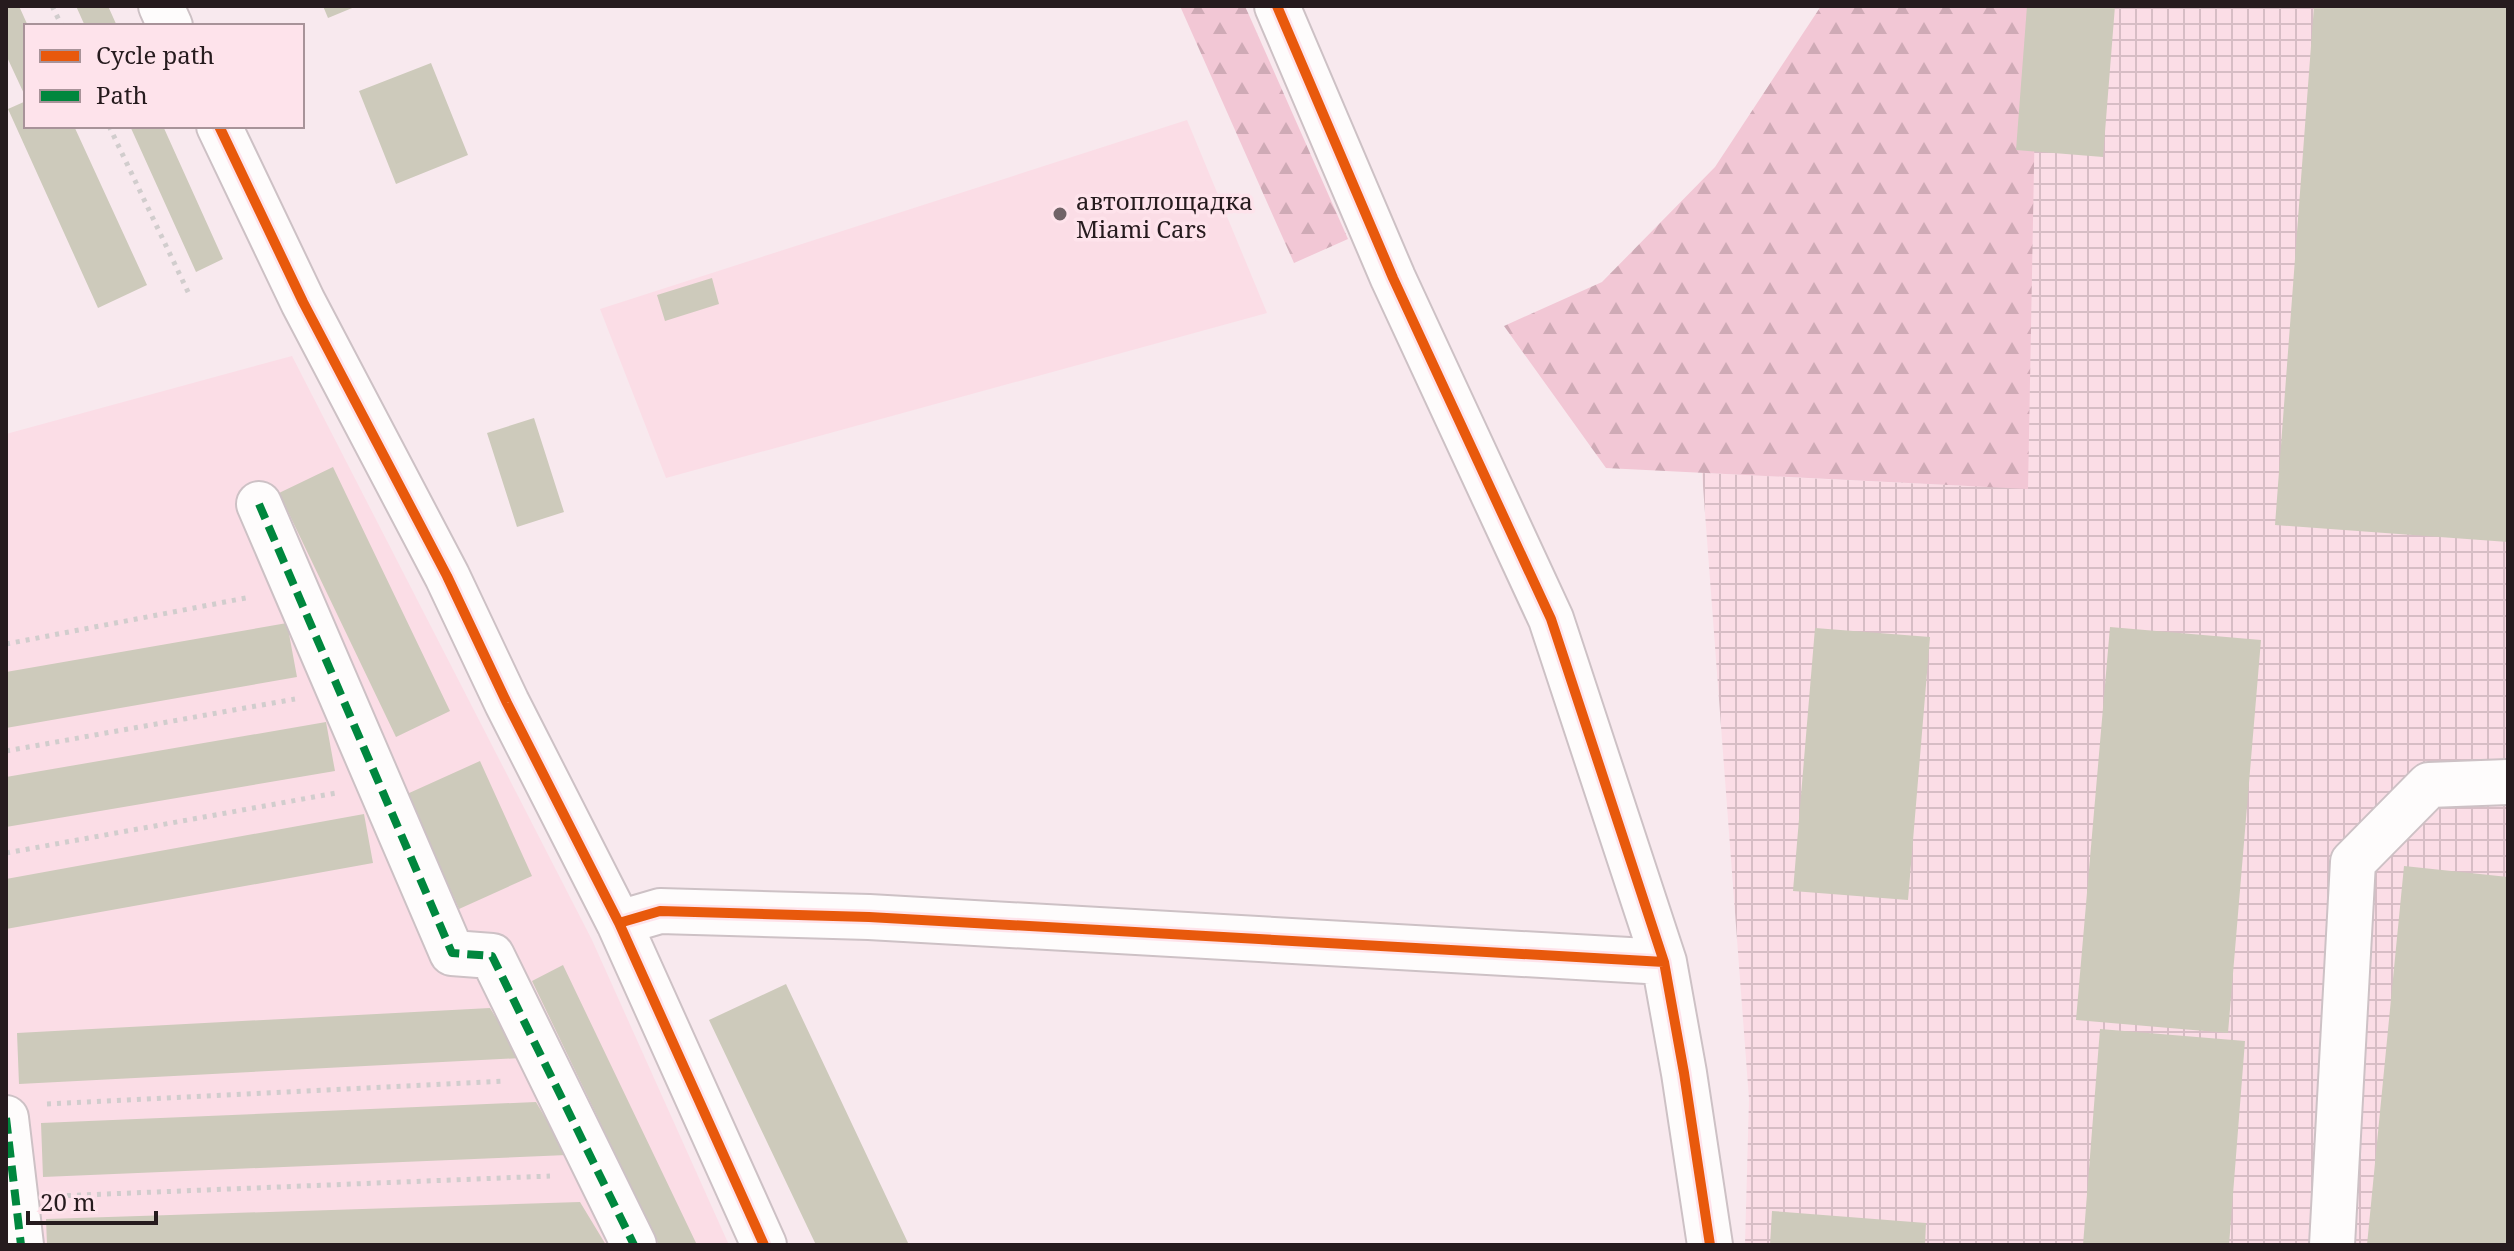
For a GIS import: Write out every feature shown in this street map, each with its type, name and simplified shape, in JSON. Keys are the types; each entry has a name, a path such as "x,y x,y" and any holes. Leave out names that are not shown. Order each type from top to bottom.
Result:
{"street":[{"path":"1277,6 1393,278 1551,619 1664,962 1710,1245"},
{"path":"220,128 303,302 447,576 507,703 619,923 764,1245"},
{"path":"259,504 452,953 492,956 634,1245"},
{"path":"2332,1245 2353,862 2429,785 2508,782"},
{"path":"619,923 660,911 869,917 1664,962"},
{"path":"21,1245 15,1198 22,1111"}],"path":[{"path":"52,6 61,24"},
{"path":"110,128 189,294"},
{"path":"6,644 295,589"},
{"path":"6,751 339,691"},
{"path":"6,853 380,785"},
{"path":"22,1111 553,1079"},
{"path":"15,1198 599,1174"}],"shaded area":[{"path":"2014,6 2508,6 2508,1245 1745,1245 1749,1099 1702,473 1967,486"},
{"name":"автоплощадка Miami Cars","path":"1187,120 1267,313 666,478 600,309"},
{"path":"292,356 592,940 729,1245 6,1245 6,434"}],"green space":[{"path":"1180,6 1245,6 1348,239 1294,263"},
{"path":"1821,6 2037,6 2028,489 1606,468 1504,326 1602,282 1715,167"}],"building":[{"path":"6,6 19,6 27,24 24,24 24,94 6,55"},
{"path":"76,6 108,6 116,24 84,24"},
{"path":"323,6 357,6 328,18"},
{"path":"2027,6 2115,6 2103,157 2016,150"},
{"path":"2314,6 2508,6 2508,542 2275,525"},
{"path":"431,63 468,155 396,184 359,91"},
{"path":"24,102 24,128 75,128 147,285 98,308 8,109"},
{"path":"131,128 164,128 223,259 196,272"},
{"path":"712,278 719,304 665,321 657,295"},
{"path":"534,418 564,512 517,527 487,433"},
{"path":"333,467 450,711 396,737 279,493"},
{"path":"287,623 297,677 6,728 6,672"},
{"path":"2110,627 2261,640 2228,1033 2076,1020"},
{"path":"1815,628 1930,637 1908,900 1793,891"},
{"path":"326,722 335,771 6,827 6,777"},
{"path":"480,761 532,876 459,909 407,794"},
{"path":"364,814 373,863 6,929 6,879"},
{"path":"2404,866 2508,877 2508,1245 2367,1245"},
{"path":"563,965 697,1245 659,1245 532,981"},
{"path":"786,984 909,1245 816,1245 709,1020"},
{"path":"490,1008 521,1058 19,1084 17,1033"},
{"path":"2100,1029 2245,1041 2229,1245 2083,1245"},
{"path":"536,1102 567,1155 43,1177 41,1123"},
{"path":"580,1202 606,1245 47,1245 46,1219"},
{"path":"1772,1211 1926,1223 1925,1245 1770,1245"}],"marked path":[{"path":"259,504 452,953 492,956 634,1245"},
{"path":"6,1118 21,1245"}],"cycle path":[{"path":"1277,6 1393,278 1551,619 1664,962 1710,1245"},
{"path":"220,128 303,302 447,576 507,703 619,923 764,1245"},
{"path":"619,923 660,911 869,917 1664,962"}],"place":[{"name":"автоплощадка Miami Cars","path":"1060,214"}]}
